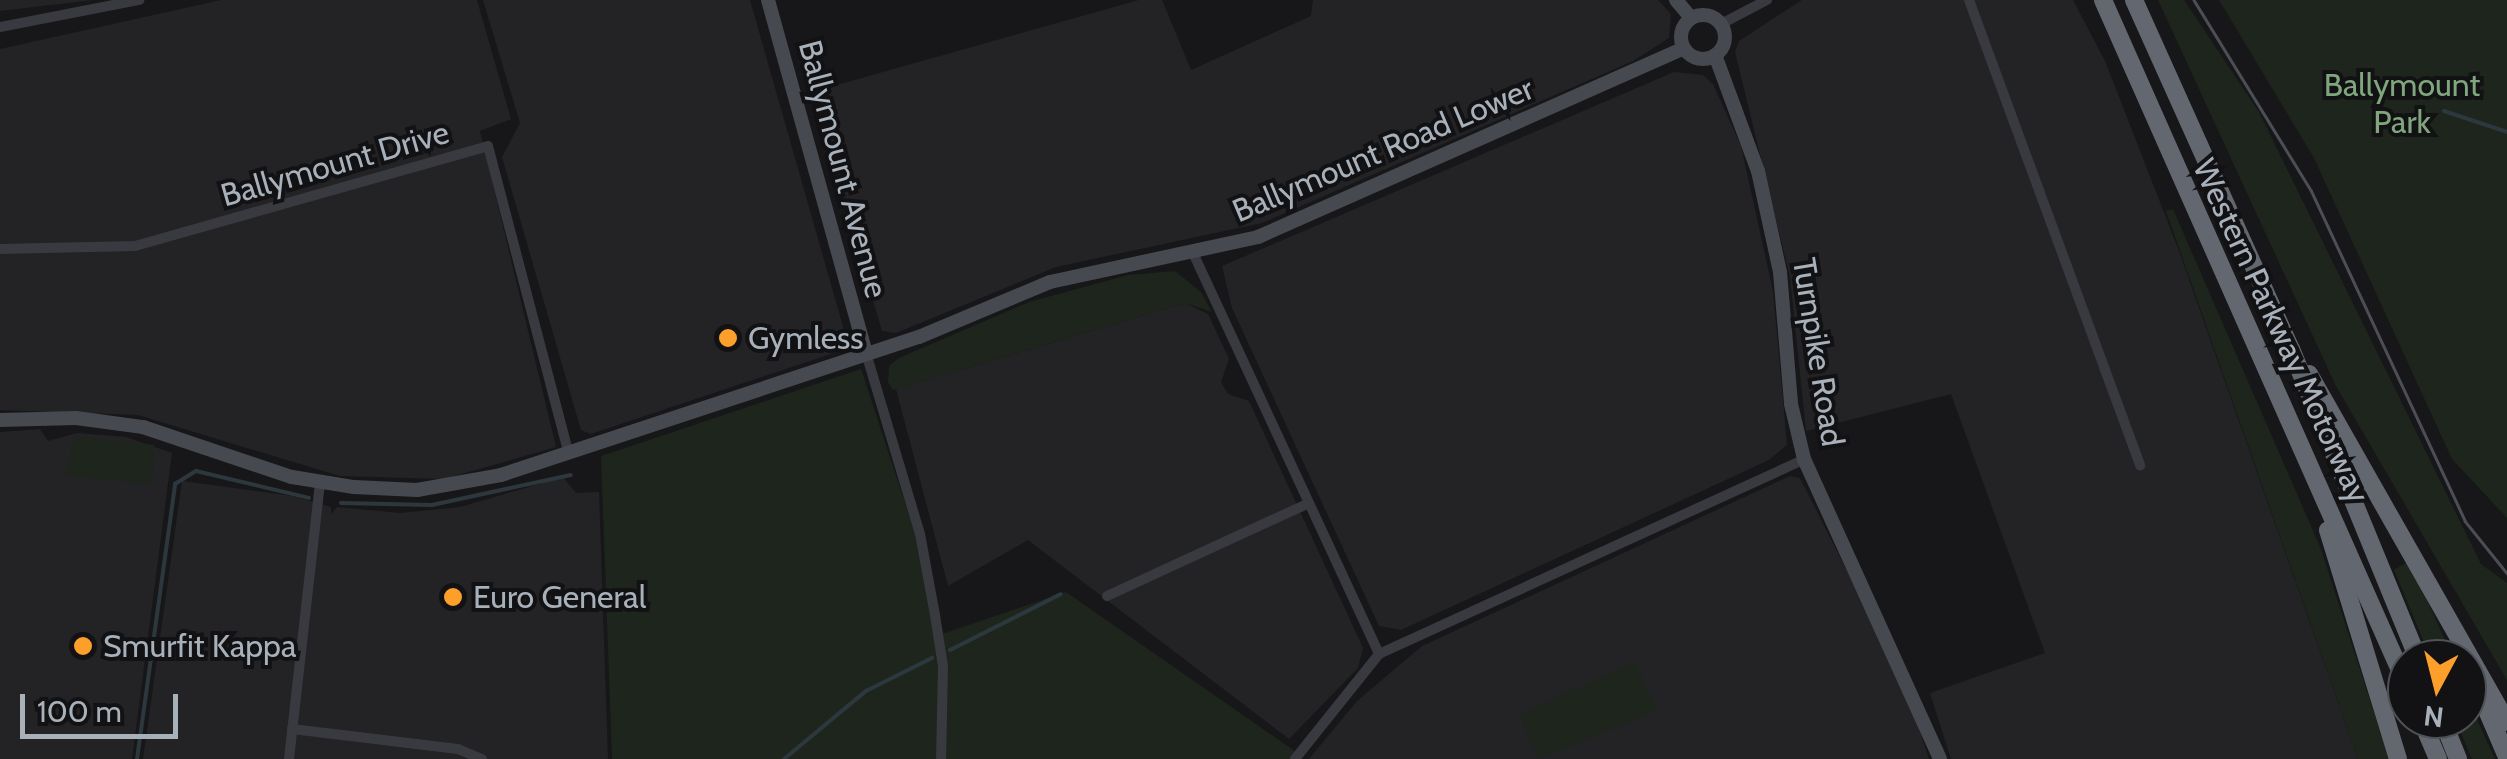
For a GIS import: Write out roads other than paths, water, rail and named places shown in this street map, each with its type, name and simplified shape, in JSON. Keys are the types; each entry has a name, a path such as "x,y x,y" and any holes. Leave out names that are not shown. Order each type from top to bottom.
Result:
{"highway":[{"name":"Western Parkway Motorway","path":"2103,0 2387,641"},
{"name":"Western Parkway Motorway","path":"2134,0 2291,349 2410,639"},
{"path":"2291,349 2329,403 2507,722"},
{"path":"2294,430 2398,759"},
{"path":"2447,619 2456,639"},
{"path":"2487,712 2507,757"}],"street":[{"path":"0,27 138,0"},
{"name":"Ballymount Avenue","path":"768,0 866,353"},
{"path":"1676,0 1691,18"},
{"path":"1720,24 1767,0"},
{"path":"1969,0 2140,466"},
{"path":"1706,15 1720,24 1724,44 1715,55 1701,59 1684,48 1682,30 1691,18 1706,15"},
{"name":"Ballymount Road Lower","path":"0,420 76,418 142,427 320,483 432,488 570,454 866,353 1050,282 1193,253 1298,221 1684,48"},
{"name":"Turnpike Road","path":"1715,55 1758,171 1780,272 1792,404 1804,459 1940,759"},
{"name":"Ballymount Drive","path":"0,249 136,246 488,146 570,454"},
{"path":"1193,253 1378,654"},
{"path":"866,353 920,534 936,616 943,666 941,759"},
{"path":"1295,759 1378,654 1804,459"},
{"path":"289,759 320,483"},
{"path":"1107,596 1309,503"},
{"path":"292,729 458,749 482,759"}],"waterway":[{"path":"2444,111 2507,132"},
{"path":"137,759 175,484 196,471 309,498"},
{"path":"341,503 432,505 571,475"},
{"path":"950,650 1061,594"},
{"path":"784,759 866,691 932,658"}],"tram line":[{"path":"2194,0 2311,190 2465,521 2507,573"}],"place":[{"name":"Gymless","path":"728,338"},
{"name":"Euro General","path":"453,597"},
{"name":"Smurfit Kappa","path":"83,646"}],"park label":[{"name":"Ballymount Park","path":"2402,104"}]}
